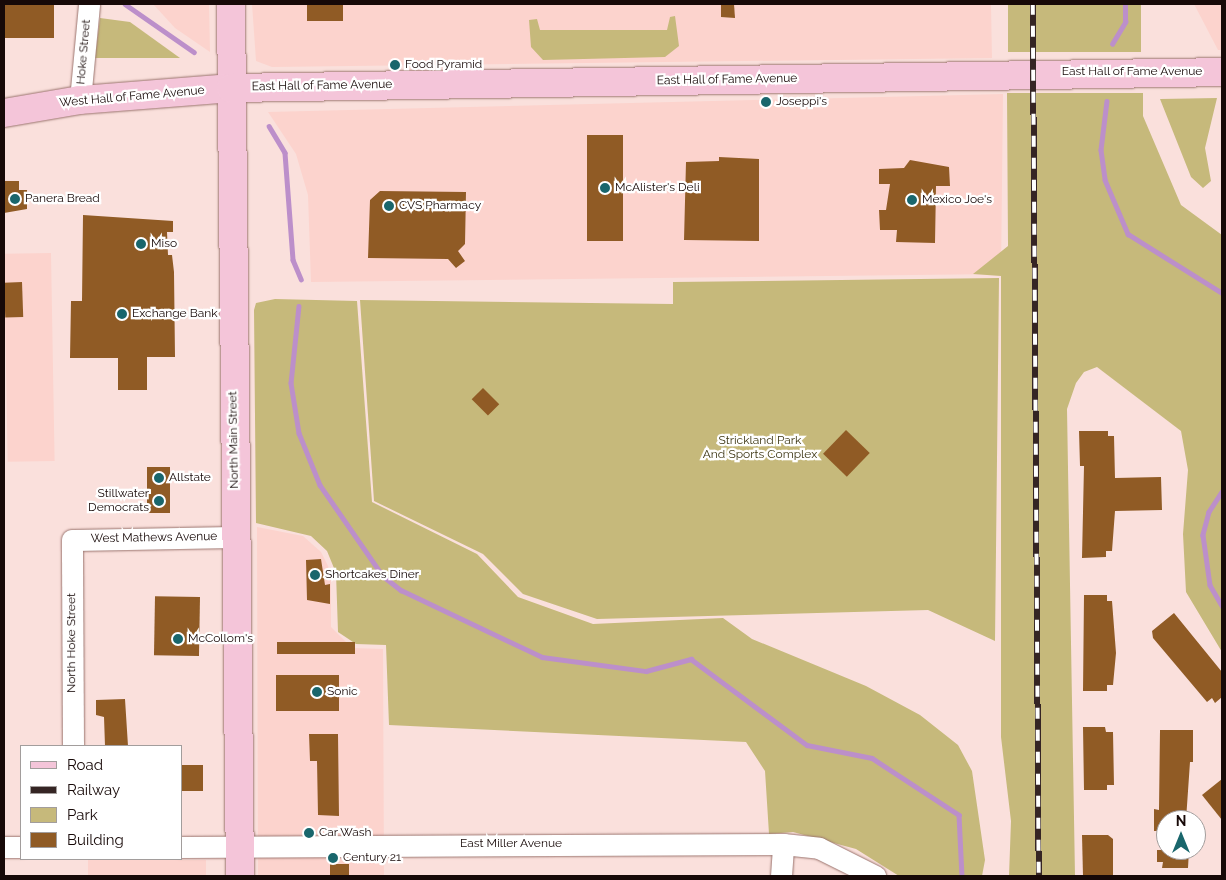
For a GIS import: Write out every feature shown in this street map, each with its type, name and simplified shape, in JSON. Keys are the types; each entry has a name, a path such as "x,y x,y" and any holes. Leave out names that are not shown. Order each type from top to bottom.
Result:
{"main road":[{"name":"North Main Street","path":"231,4 235,537 240,876"},
{"name":"East Hall of Fame Avenue","path":"231,88 1222,72"},
{"name":"West Hall of Fame Avenue","path":"4,113 80,100 231,88"}],"street":[{"name":"Hoke Street","path":"80,100 89,4"},
{"name":"West Mathews Avenue","path":"72,540 235,537"},
{"name":"North Hoke Street","path":"72,540 73,745"},
{"name":"East Miller Avenue","path":"182,847 783,844 819,848 875,876"},
{"path":"781,876 783,844"},
{"path":"4,847 20,847"}],"shaded area":[{"path":"153,4 209,4 210,52 175,28"},
{"path":"252,4 991,4 992,58 272,67 256,61"},
{"path":"1194,4 1222,4 1222,50 1218,50"},
{"path":"1003,94 1001,274 311,282 308,195 296,154 268,112"},
{"path":"51,253 55,461 8,462 4,254"},
{"path":"257,527 303,536 321,552 331,572 331,627 352,648 383,649 384,876 258,876"},
{"path":"88,860 206,860 206,876 88,876"}],"green space":[{"path":"1008,4 1141,4 1141,52 1008,52"},
{"path":"675,16 679,46 665,57 543,60 531,47 529,20 537,19 540,30 667,30 670,17"},
{"path":"100,18 130,22 180,58 95,58"},
{"path":"1007,93 1143,93 1143,116 1181,205 1222,235 1222,652 1186,592 1183,534 1188,470 1181,431 1097,367 1084,372 1076,383 1067,409 1075,876 1009,876 1011,821 1001,737 1001,276 973,274 1008,246"},
{"path":"1217,98 1205,148 1211,181 1203,188 1191,177 1160,99"},
{"name":"Strickland Park And Sports Complex","path":"999,278 995,641 928,610 597,619 523,594 483,554 374,501 360,300 673,304 673,282"},
{"path":"275,299 357,301 372,502 477,554 518,597 593,624 723,618 752,639 866,686 920,715 958,745 972,771 985,860 982,876 899,876 856,849 793,832 769,834 765,771 746,742 389,725 386,645 356,644 338,632 336,573 327,551 311,536 256,523 254,310 256,303"}],"building":[{"path":"4,4 54,4 54,38 4,38"},
{"path":"307,4 343,4 343,21 307,21"},
{"path":"721,4 734,4 735,18 721,17"},
{"name":"McAlister's Deli","path":"587,135 623,135 623,241 587,241"},
{"path":"719,157 759,159 759,241 684,240 686,162 719,161"},
{"name":"Mexico Joe's","path":"910,160 949,167 950,186 936,186 935,243 896,242 897,230 880,230 879,210 886,210 890,184 879,184 879,169 904,168"},
{"name":"Panera Bread","path":"4,181 19,181 19,190 27,190 27,209 4,213"},
{"name":"CVS Pharmacy","path":"380,191 466,192 465,244 458,251 465,261 456,268 448,259 368,258 370,200"},
{"name":"Exchange Bank","path":"83,215 173,221 173,232 167,232 168,255 172,255 174,272 175,357 147,357 147,390 118,390 118,358 70,358 71,301 82,301"},
{"path":"22,282 23,317 5,318 4,283"},
{"path":"483,388 499,404 488,416 472,399"},
{"path":"846,430 870,453 847,477 823,454"},
{"path":"1079,431 1108,431 1108,436 1114,436 1115,478 1161,477 1162,510 1115,511 1112,551 1106,551 1106,557 1082,558 1084,466 1080,466"},
{"path":"147,467 170,467 170,513 147,513"},
{"name":"Shortcakes Diner","path":"321,559 325,585 330,584 330,604 307,600 306,560"},
{"path":"1084,595 1107,595 1107,601 1112,601 1116,653 1113,685 1107,685 1107,691 1083,691"},
{"name":"McCollom's","path":"155,596 200,597 199,656 154,655"},
{"path":"1174,613 1222,672 1222,697 1215,703 1212,698 1207,702 1153,638 1152,631"},
{"path":"277,642 355,642 355,654 277,654"},
{"name":"Sonic","path":"276,675 339,675 339,711 276,711"},
{"path":"125,699 128,745 105,745 104,717 96,715 96,700"},
{"path":"1083,727 1105,727 1106,732 1113,732 1114,785 1107,785 1107,790 1084,790"},
{"path":"1160,730 1193,730 1193,762 1190,762 1187,810 1159,810"},
{"path":"309,734 338,734 339,816 318,815 317,761 310,761"},
{"path":"182,765 203,765 203,791 182,791"},
{"path":"1222,779 1222,820 1202,795"},
{"path":"1154,809 1159,810 1156,810 1156,831 1154,831"},
{"path":"1082,835 1108,835 1113,839 1113,876 1083,876"},
{"path":"1157,860 1188,860 1188,868 1162,868 1163,862 1157,862"},
{"path":"330,864 349,864 349,876 330,876"}],"waterway":[{"path":"125,4 194,52"},
{"path":"1112,44 1125,22 1125,4"},
{"path":"1107,101 1101,150 1105,180 1128,234 1222,293"},
{"path":"269,126 285,153 293,260 301,279"},
{"path":"299,306 291,383 299,433 320,485 383,576 401,590 542,657 646,671 691,659 807,745 872,758 959,815 962,876"},
{"path":"1222,492 1209,512 1203,535 1210,585 1222,606"}],"railway":[{"path":"1033,4 1039,876"}],"place":[{"name":"Food Pyramid","path":"395,65"},
{"name":"Joseppi's","path":"766,102"},
{"name":"McAlister's Deli","path":"605,188"},
{"name":"Panera Bread","path":"15,199"},
{"name":"Mexico Joe's","path":"912,200"},
{"name":"CVS Pharmacy","path":"389,206"},
{"name":"Miso","path":"141,244"},
{"name":"Exchange Bank","path":"122,314"},
{"name":"Allstate","path":"159,478"},
{"name":"Stillwater Democrats","path":"159,501"},
{"name":"Shortcakes Diner","path":"315,575"},
{"name":"McCollom's","path":"178,639"},
{"name":"Sonic","path":"317,692"},
{"name":"Car Wash","path":"309,833"},
{"name":"Century 21","path":"333,858"}]}
